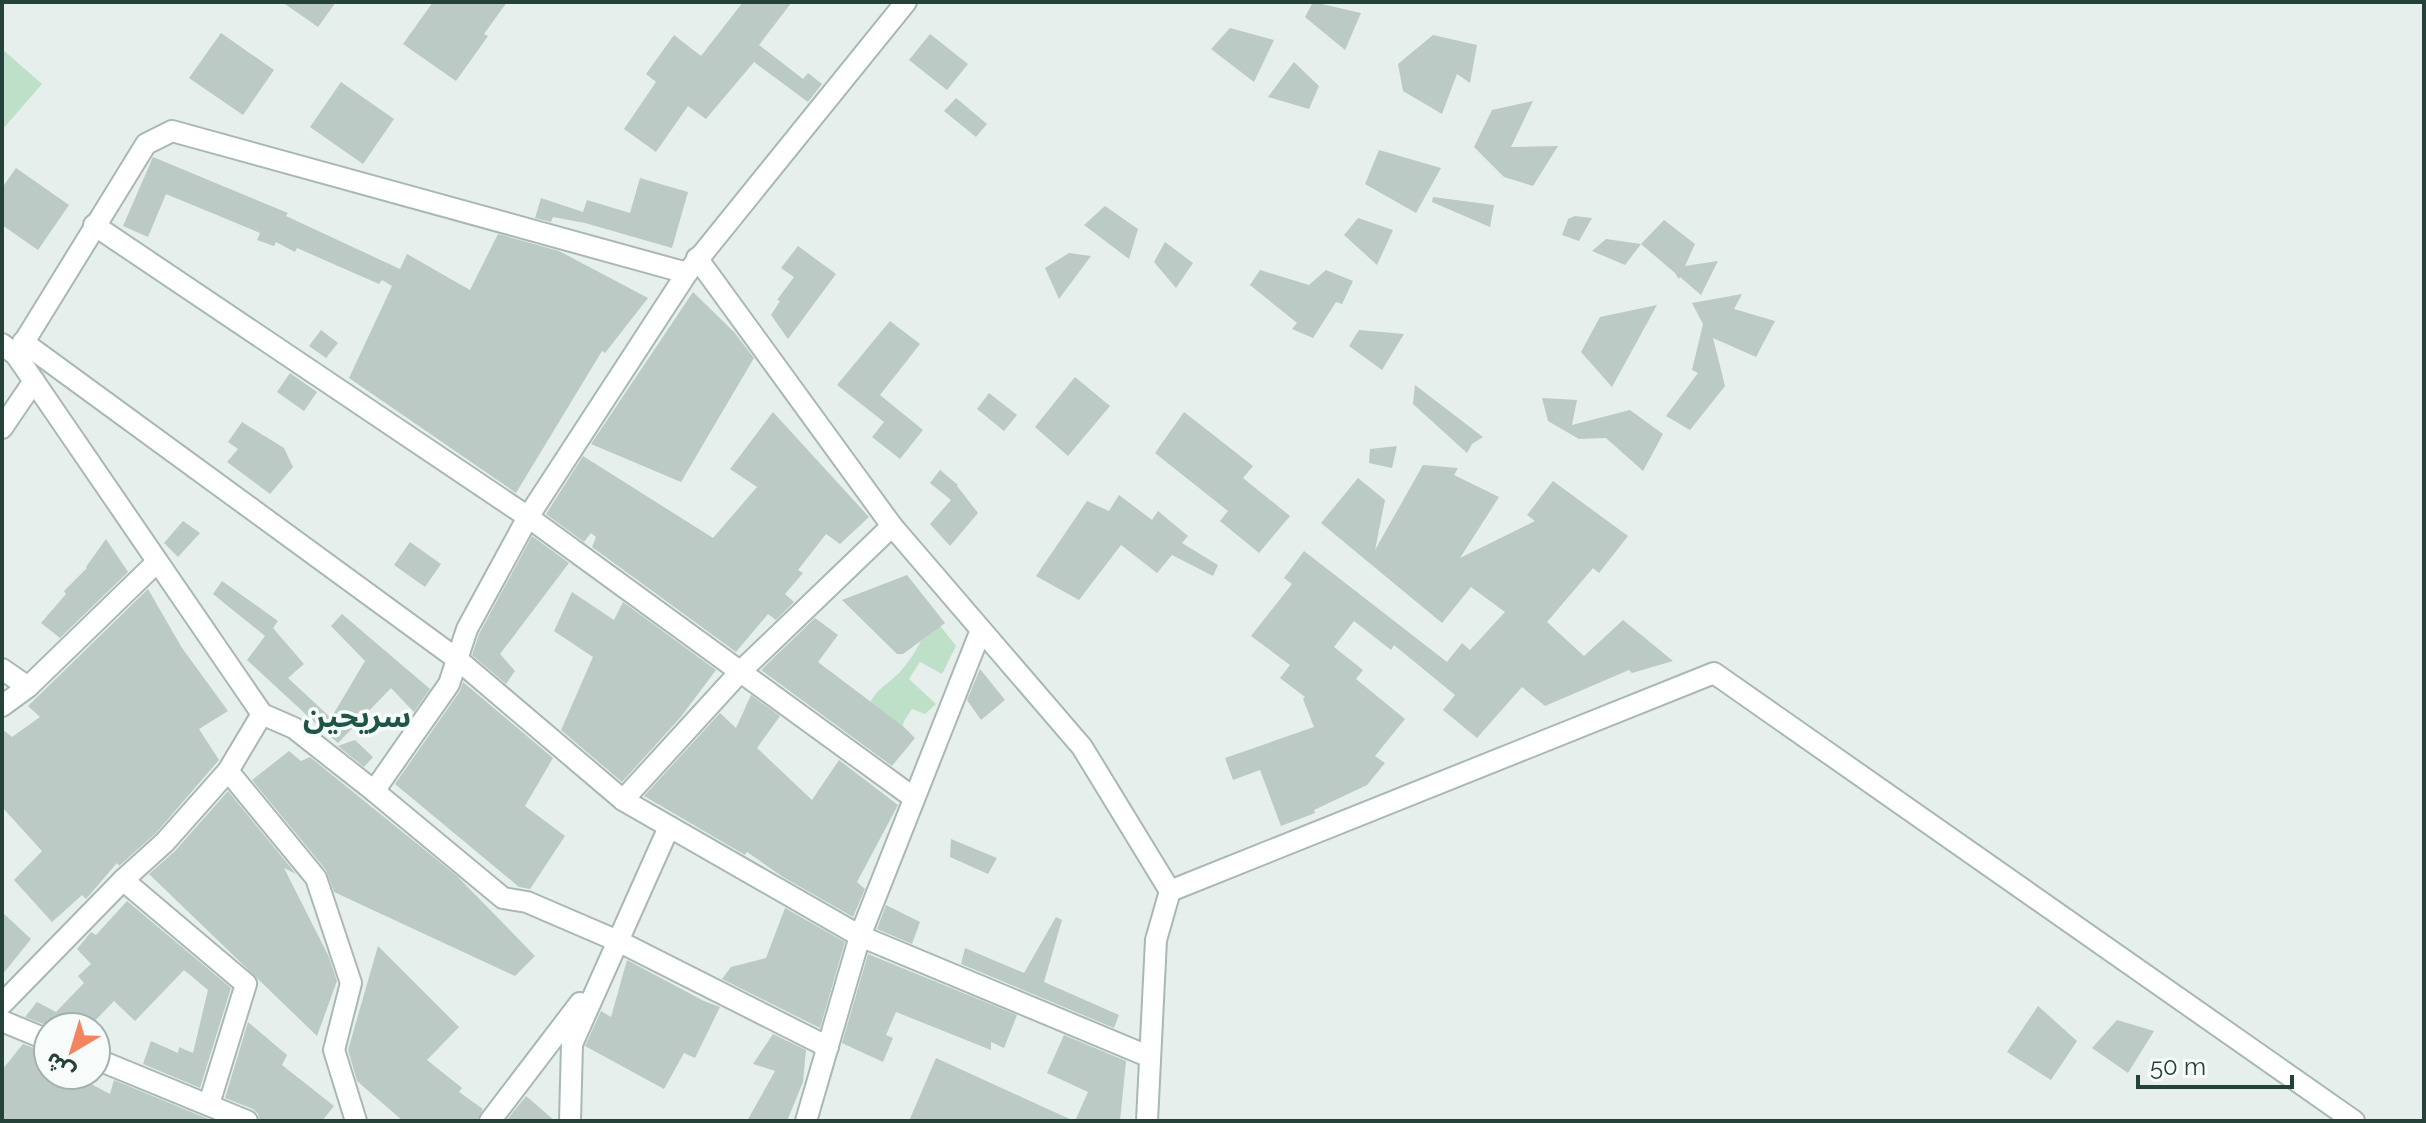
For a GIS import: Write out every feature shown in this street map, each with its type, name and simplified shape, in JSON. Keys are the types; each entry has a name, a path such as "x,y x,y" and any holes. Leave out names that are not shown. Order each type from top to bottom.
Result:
{"street":[{"path":"374,791 449,684 467,629 528,517 692,265 906,2"},
{"path":"14,347 146,144 172,131 692,265 892,526 1082,747 1170,891 1156,940 1147,1121"},
{"path":"94,225 528,517 914,798"},
{"path":"14,347 34,381 262,714 294,728 503,898 527,902 620,942 828,1047"},
{"path":"14,347 457,659 623,800 860,936 1150,1057"},
{"path":"2,428 34,381"},
{"path":"623,800 740,672 892,526"},
{"path":"2,706 28,687 157,562"},
{"path":"806,1121 860,936 981,630"},
{"path":"2,669 28,687"},
{"path":"1170,891 1714,673 2354,1121"},
{"path":"2,1004 123,880 165,842 228,771 262,714"},
{"path":"228,771 316,878 351,983 334,1050 356,1121"},
{"path":"570,1121 572,1044 669,827"},
{"path":"123,880 246,984 209,1104"},
{"path":"490,1121 601,977"},
{"path":"2,1021 32,1033"},
{"path":"112,1065 247,1121"}],"green space":[{"path":"2,49 42,84 2,130"},
{"path":"934,618 956,646 942,674 920,662 909,679 936,704 925,714 912,709 904,721 901,734 870,703 908,662"}],"building":[{"path":"282,2 336,2 318,27"},
{"path":"433,2 507,2 484,34 488,36 456,81 403,44"},
{"path":"743,2 792,2 759,45 803,79 808,73 822,84 808,102 754,62 706,119 688,106 656,152 624,129 656,82 646,74 674,35 701,56"},
{"path":"1313,2 1361,13 1345,50 1305,17"},
{"path":"1230,28 1274,40 1254,82 1211,49"},
{"path":"221,33 274,70 243,115 189,78"},
{"path":"930,34 968,64 947,90 909,60"},
{"path":"1433,35 1477,45 1470,83 1457,74 1442,114 1403,91 1398,64"},
{"path":"1294,62 1319,86 1309,109 1268,97"},
{"path":"341,82 394,119 363,164 310,127"},
{"path":"956,98 987,124 976,137 944,111"},
{"path":"1533,101 1511,147 1558,146 1533,186 1504,177 1474,147 1492,110"},
{"path":"1379,150 1441,168 1416,213 1365,184"},
{"path":"153,157 288,213 286,216 400,269 407,254 470,290 498,234 559,251 648,298 605,353 602,351 516,493 349,378 392,286 382,280 379,284 297,248 295,252 276,242 274,246 257,240 260,233 166,194 148,237 123,226"},
{"path":"16,168 69,205 38,250 2,225 2,188"},
{"path":"640,178 688,192 672,248 585,223 553,217 551,222 535,218 541,198 583,212 587,200 630,213"},
{"path":"1433,197 1494,205 1490,227 1432,202"},
{"path":"1105,206 1138,229 1129,259 1084,225"},
{"path":"1575,216 1592,218 1579,241 1562,235 1568,219"},
{"path":"1358,218 1393,230 1377,265 1344,235"},
{"path":"1664,220 1695,244 1685,266 1718,261 1701,295 1641,244"},
{"path":"1606,239 1641,244 1625,265 1592,251"},
{"path":"1165,242 1193,263 1176,288 1154,262"},
{"path":"798,246 836,274 788,339 771,315 780,301 777,300 794,277 781,268"},
{"path":"1069,253 1091,256 1059,299 1045,268"},
{"path":"1260,270 1309,285 1326,270 1353,281 1342,304 1336,302 1313,338 1292,329 1297,323 1250,285"},
{"path":"693,292 734,332 754,358 681,482 591,444"},
{"path":"1742,294 1734,309 1775,321 1756,357 1713,338 1725,386 1690,430 1666,416 1698,373 1692,370 1703,324 1692,303"},
{"path":"1657,305 1612,387 1581,352 1600,317"},
{"path":"890,321 920,344 880,395 923,430 900,459 872,437 884,422 837,385"},
{"path":"321,330 338,343 326,358 309,346"},
{"path":"1359,330 1404,334 1382,370 1349,346"},
{"path":"290,373 317,392 304,411 277,392"},
{"path":"1075,377 1110,406 1068,456 1035,427"},
{"path":"1415,385 1483,437 1472,444 1467,453 1413,404"},
{"path":"989,393 1017,415 1004,431 977,409"},
{"path":"1542,398 1577,400 1572,425 1630,410 1663,434 1643,471 1606,438 1579,439 1548,421"},
{"path":"773,412 869,517 840,544 826,534 798,570 803,573 785,594 794,602 776,620 768,614 736,652 592,547 596,537 591,533 584,542 546,514 583,456 713,538 757,487 730,469"},
{"path":"1184,412 1253,466 1243,478 1290,516 1259,553 1220,521 1228,511 1155,453"},
{"path":"242,422 284,448 293,467 270,494 227,462 238,449 228,442"},
{"path":"1397,446 1392,468 1369,463 1370,449"},
{"path":"1423,465 1458,468 1454,475 1499,497 1460,558 1535,521 1527,515 1553,481 1628,536 1599,573 1593,568 1547,622 1584,656 1623,620 1673,661 1632,673 1629,670 1545,706 1522,687 1477,738 1443,710 1455,695 1394,645 1391,650 1354,621 1334,647 1363,670 1356,679 1405,719 1375,756 1385,763 1367,785 1314,810 1315,813 1281,826 1260,770 1233,780 1225,758 1314,727 1303,699 1305,697 1280,678 1290,665 1251,636 1292,584 1284,578 1304,551 1447,662 1462,643 1470,650 1505,612 1471,587 1442,623 1321,523 1358,478 1385,500 1375,550"},
{"path":"940,470 958,485 978,513 950,546 930,524 951,500 930,483"},
{"path":"1119,495 1152,520 1158,511 1188,536 1182,543 1218,565 1213,576 1172,555 1157,573 1121,545 1079,600 1036,576 1087,501 1109,511"},
{"path":"183,521 200,533 178,557 164,543"},
{"path":"532,536 569,563 500,654 515,671 506,684 472,655 479,634"},
{"path":"106,539 128,572 60,638 41,623 66,594 64,591 87,568"},
{"path":"410,542 441,564 425,587 394,565"},
{"path":"907,575 945,623 903,654 897,654 842,600"},
{"path":"222,581 278,621 273,628 304,664 288,678 331,718 365,661 331,626 342,614 430,689 414,712 391,688 338,743 247,660 265,636 213,594"},
{"path":"148,589 182,648 228,711 199,729 219,760 156,833 119,866 117,863 86,899 82,895 52,922 14,880 42,851 2,807 2,729 12,737 40,717 28,706"},
{"path":"572,592 614,620 623,602 716,670 680,718 622,782 561,730 593,657 554,631"},
{"path":"815,618 838,635 818,662 915,738 892,766 761,670"},
{"path":"980,669 1005,700 981,720 967,700"},
{"path":"463,682 553,758 525,806 565,836 530,889 519,887 395,784 460,691"},
{"path":"751,695 780,716 757,748 812,800 839,760 898,805 857,882 865,889 853,917 783,877 747,852 745,855 644,796 720,713 736,728"},
{"path":"355,740 373,757 364,767 338,746"},
{"path":"289,751 301,761 310,757 457,876 535,956 515,976 334,892 326,870 252,780"},
{"path":"228,791 296,874 284,868 329,957 337,981 317,1036 149,874 175,851"},
{"path":"951,839 997,858 988,874 950,857"},
{"path":"127,901 231,988 200,1088 143,1064 151,1041 178,1053 179,1047 193,1053 208,990 184,970 135,1021 114,1001 104,1011 57,1011 84,983 78,976 91,964 77,949 91,932 96,935"},
{"path":"886,905 920,922 912,944 877,929"},
{"path":"785,908 845,942 820,1028 722,979 731,967 766,958"},
{"path":"2,912 31,939 2,975"},
{"path":"1056,917 1062,920 1044,982 1119,1015 1114,1028 961,964 965,948 1024,973"},
{"path":"378,946 459,1027 427,1060 462,1088 459,1092 483,1109 477,1121 403,1121 357,1081 348,1050"},
{"path":"868,954 1017,1015 1004,1048 991,1042 991,1050 896,1012 886,1035 893,1038 883,1062 842,1043"},
{"path":"627,960 720,1007 695,1058 684,1053 664,1089 585,1046 601,1011 611,1017"},
{"path":"37,1002 54,1011 32,1011 32,1020 25,1017"},
{"path":"2038,1006 2077,1041 2051,1080 2007,1052"},
{"path":"2117,1020 2154,1031 2128,1073 2092,1048"},
{"path":"248,1022 287,1055 282,1065 334,1106 322,1121 260,1121 253,1109 225,1098"},
{"path":"773,1034 806,1050 803,1082 787,1121 747,1121 775,1071 753,1064"},
{"path":"1064,1035 1126,1061 1120,1121 1075,1121 1088,1092 1047,1073"},
{"path":"23,1044 32,1047 32,1091 104,1091 110,1094 114,1080 213,1121 2,1121 2,1070"},
{"path":"936,1058 1074,1121 909,1121"},
{"path":"526,1096 555,1121 506,1121"}],"district":[{"name":"سريحين","path":"357,717"}]}
